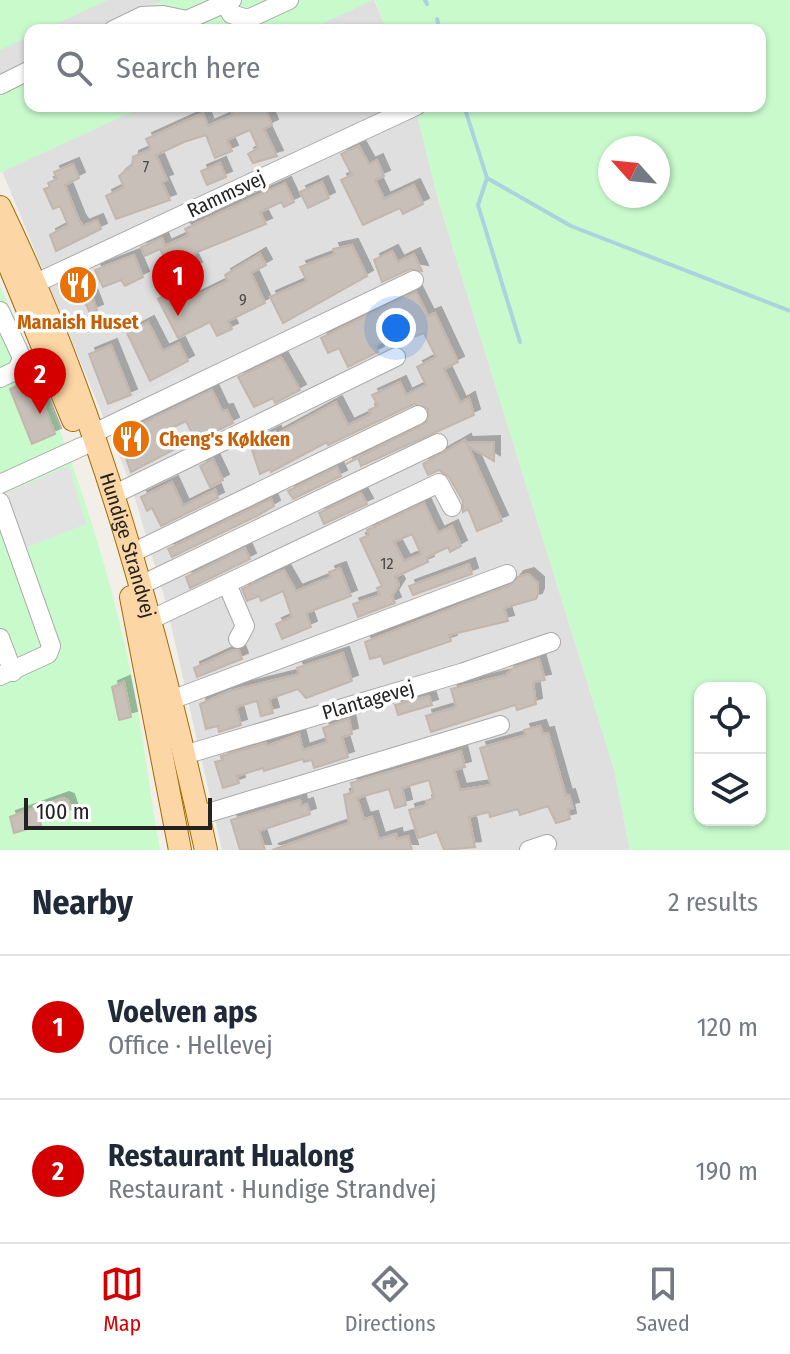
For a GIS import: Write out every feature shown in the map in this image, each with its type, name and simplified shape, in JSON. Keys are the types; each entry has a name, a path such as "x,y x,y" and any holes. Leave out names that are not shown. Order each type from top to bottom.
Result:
{"main road":[{"name":"Hundige Strandvej","path":"0,207 36,283 89,440 131,595 180,850"},
{"name":"Hundige Strandvej","path":"0,243 115,494 152,619 206,850"}],"street":[{"path":"125,24 142,16 163,15 187,20 228,2 231,14 248,19 289,0"},
{"path":"0,85 24,73"},
{"name":"Rammsvej","path":"36,283 403,112"},
{"path":"0,484 414,280"},
{"path":"0,311 22,358 17,370 0,378"},
{"path":"115,494 396,357"},
{"path":"134,552 418,415"},
{"path":"143,584 386,480 438,443"},
{"path":"152,619 439,483 452,507"},
{"path":"0,502 51,646 48,654 6,674 0,638"},
{"path":"171,700 507,574"},
{"path":"227,584 245,626 238,639"},
{"name":"Plantagevej","path":"184,755 461,673 551,642"},
{"path":"198,816 500,725"}],"shaded area":[{"path":"0,0 374,0 384,24 24,24 24,112 416,112 439,203 614,769 630,850 222,850 166,603 130,482 0,166"},
{"path":"182,372 187,382 112,419 107,409"},
{"path":"69,466 86,524 25,548 4,494"}],"green space":[{"path":"0,0 108,0 56,24 24,24 24,39 0,50"},
{"path":"163,0 373,0 322,24 111,24"},
{"path":"375,0 790,0 790,850 630,850 614,769 439,203 416,112 766,112 766,24 385,24"},
{"path":"24,64 24,112 132,112 0,173 0,75"},
{"path":"0,286 58,424 105,567 134,687 160,850 0,850"}],"building":[{"path":"232,112 267,112 272,125 264,129 277,156 253,163 248,154 258,148 250,130 227,140 232,151 215,158 206,135 184,142 156,155 167,180 162,182 170,200 116,219 106,196 124,187 119,176 132,165 133,157 151,149 146,139 203,113 208,126 233,115"},
{"path":"359,146 369,164 377,160 384,176 375,180 384,199 414,185 423,204 403,214 400,208 363,225 341,180 352,175 341,154"},
{"path":"220,163 226,177 207,185 201,171"},
{"path":"73,164 79,178 65,185 79,220 83,226 97,220 101,229 56,251 50,235 68,225 60,206 53,209 44,189 57,179 54,172"},
{"path":"322,182 329,198 308,208 300,192"},
{"path":"285,183 294,202 284,207 281,202 260,212 266,224 190,255 196,268 180,275 173,260 167,263 160,249 145,256 141,247 162,238 165,246 189,235 185,229"},
{"path":"352,245 367,276 283,323 270,297 307,281 300,267 335,254 333,249"},
{"path":"392,251 398,262 414,254 422,271 410,269 382,282 374,260"},
{"path":"260,254 266,265 251,273 265,303 228,321 232,329 217,336 210,322 178,338 158,299 181,286 188,299 195,297 228,281 225,275"},
{"path":"134,255 143,277 125,286 121,280 103,287 95,270"},
{"path":"84,276 97,310 90,313 81,293 73,296 67,283"},
{"path":"416,292 428,316 435,313 458,362 444,369 460,403 469,398 474,415 361,466 358,458 346,464 427,422 428,409 414,404 328,445 327,442 271,472 270,469 260,474 250,444 275,432 276,435 336,402 348,425 371,414 369,410 378,406 372,395 400,382 406,395 426,385 417,367 436,357 424,333 402,341 399,334 375,345 378,352 348,367 339,348 328,353 321,338"},
{"path":"148,322 163,351 179,343 188,361 150,381 127,333"},
{"path":"111,345 131,395 108,404 89,354"},
{"path":"281,357 300,390 275,403 273,398 254,407 238,377"},
{"path":"33,379 55,434 32,444 10,389"},
{"path":"212,390 222,411 227,410 233,423 196,441 186,421 164,432 173,450 131,472 118,435"},
{"path":"465,440 466,443 494,442 494,461 468,446 502,521 477,531 468,509 463,512 463,501 449,477 439,470 428,475 423,464"},
{"path":"213,459 223,480 210,487 200,466"},
{"path":"337,467 341,476 293,499 288,491"},
{"path":"172,482 183,506 215,490 218,498 161,526 152,508 147,511 141,497"},
{"path":"361,493 367,504 324,524 319,513"},
{"path":"271,499 274,506 257,516 172,557 168,549"},
{"path":"424,503 438,533 452,526 461,546 450,552 448,547 427,557 428,562 395,577 399,585 392,596 395,603 358,617 353,604 380,595 377,588 382,586 360,539 369,535 367,530","holes":["412,534 421,554 404,561 394,542"]},
{"path":"245,548 250,559 190,588 186,577"},
{"path":"469,564 472,574 413,595 409,586"},
{"path":"340,568 351,596 306,613 311,627 282,639 276,624 292,617 283,591 261,601 259,596 247,601 242,589 284,570 296,591 331,577 329,572"},
{"path":"528,574 538,583 536,599 504,608 508,621 449,635 451,641 384,664 381,656 370,659 365,642 511,585 518,577"},
{"path":"233,650 239,651 242,659 197,677 194,668"},
{"path":"343,653 352,681 306,698 298,689 269,699 273,713 261,716 257,701 236,707 241,725 219,732 218,726 206,729 200,704 230,691 299,674 297,668"},
{"path":"539,659 545,680 533,682 536,704 517,710 515,705 431,732 426,716 456,707 451,689 506,675 513,668"},
{"path":"124,682 131,717 119,720 112,687"},
{"path":"429,696 432,705 398,715 395,705"},
{"path":"349,719 352,734 342,737 348,757 314,768 312,760 304,762 303,759 264,771 263,768 237,776 239,783 223,788 215,762 223,760 222,756 266,743 267,746 299,734 303,750 327,742 323,728"},
{"path":"540,726 543,734 548,733 566,796 569,795 573,808 568,809 570,819 556,823 548,806 520,815 518,809 490,817 489,812 469,817 475,847 444,850 437,832 418,838 409,810 427,805 426,801 434,798 429,780 402,788 406,805 395,808 389,789 357,798 364,819 372,817 379,839 396,834 397,839 408,836 412,850 272,850 349,823 344,795 353,792 351,783 461,751 465,767 454,770 460,790 491,785 480,748 526,735 524,730"},
{"path":"63,798 68,800 71,809 39,817 41,825 14,833 10,817"},
{"path":"300,800 301,806 307,804 310,814 259,831 265,850 240,850 231,820"}],"waterway":[{"path":"425,0 427,4"},
{"path":"437,19 438,24"},
{"path":"466,112 487,178 571,226 790,311"},
{"path":"487,178 478,205 520,342"}],"place":[{"name":"Manaish Huset","path":"78,285"},
{"name":"Voelven aps","path":"178,316"},
{"name":"Restaurant Hualong","path":"40,414"},
{"name":"Cheng's Køkken","path":"131,439"}]}
